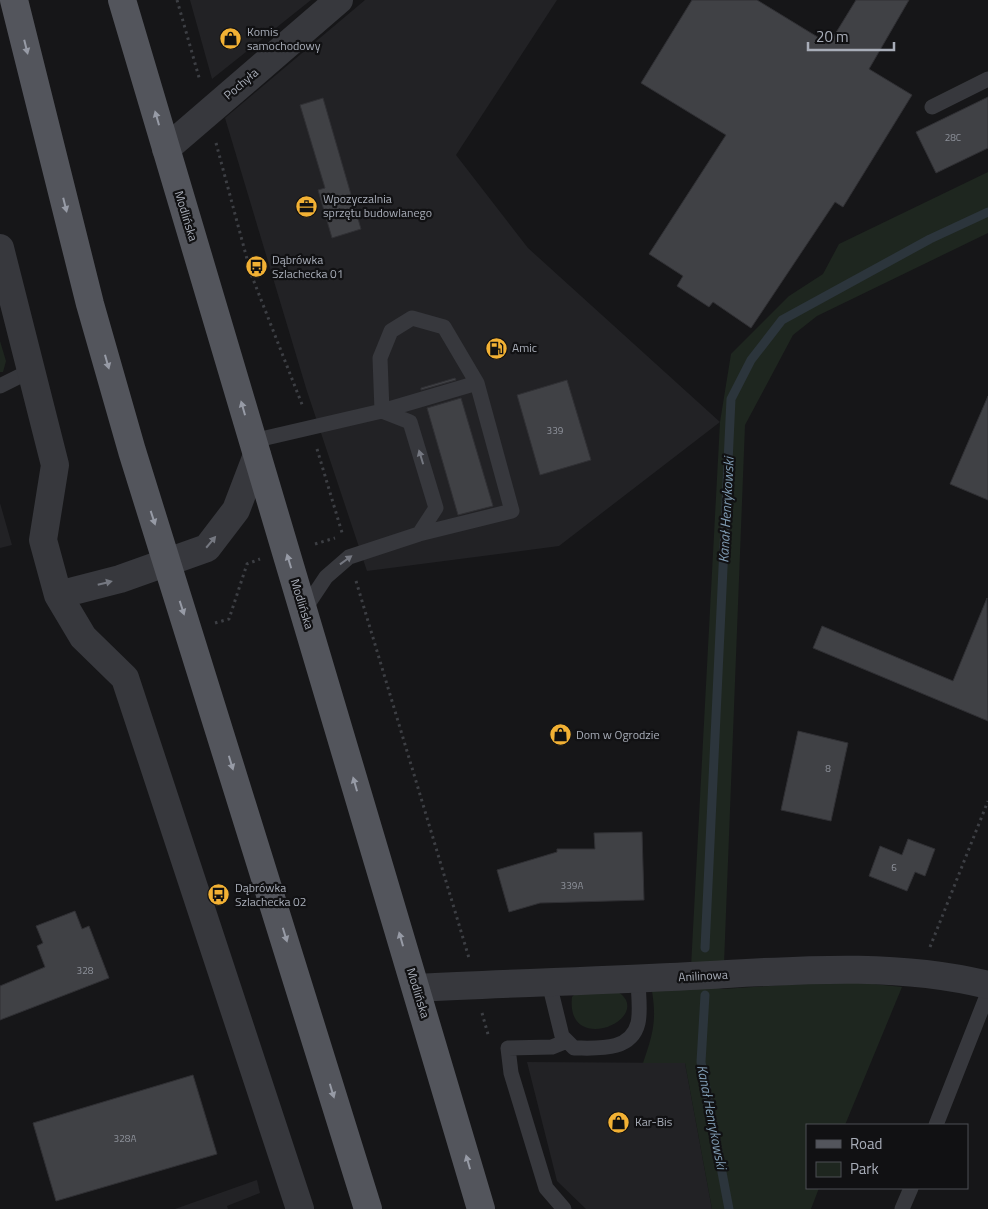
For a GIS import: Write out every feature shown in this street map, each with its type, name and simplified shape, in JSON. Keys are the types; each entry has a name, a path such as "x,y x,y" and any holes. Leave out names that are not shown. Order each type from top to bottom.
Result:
{"main road":[{"path":"14,0 90,304 132,451 368,1209"},
{"name":"Modlińska","path":"122,0 417,988 481,1209"}],"street":[{"name":"Pochyła","path":"166,149 339,0"},
{"path":"0,248 55,464 43,540 58,594 82,636 126,678 300,1209"},
{"path":"58,594 120,579 207,548 236,510 255,448"},
{"name":"Anilinowa","path":"417,988 836,969 920,973 954,977 988,985"}],"lane":[{"path":"932,107 988,78"},
{"path":"304,610 326,577 349,556 419,534 512,511 477,383 444,328 412,318 391,331 380,358 382,410"},
{"path":"0,386 32,370"},
{"path":"255,448 311,427 382,410 477,383"},
{"path":"382,410 410,422 436,508 419,534"},
{"path":"550,983 562,1036 567,1042 574,1048 611,1048 627,1041 638,1023 638,979"},
{"path":"936,1124 988,993"},
{"path":"564,1209 546,1188 511,1073 508,1048 552,1047 567,1042"},
{"path":"902,1209 911,1189"}],"path":[{"path":"177,0 251,274 311,427 471,967 474,985 490,1041"},
{"path":"314,544 343,536"},
{"path":"214,623 229,619 247,564 263,558"},
{"path":"920,973 988,801"}],"shaded area":[{"name":"Komis samochodowy","path":"190,0 311,0 212,79"},
{"path":"365,0 557,0 456,155 528,248 720,422 559,546 367,571 306,388 225,118"},
{"path":"0,503 12,545 0,548"},
{"name":"Kar-Bis","path":"527,1062 685,1063 712,1209 586,1209 557,1181"},
{"path":"257,1180 260,1193 227,1206 228,1209 175,1209"}],"green space":[{"path":"988,172 988,233 817,316 793,335 745,425 724,964 691,967 720,422 731,354 789,296 823,274 839,244"},
{"path":"0,341 6,361 3,372 0,372"},
{"path":"845,981 902,987 845,1124 806,1124 806,1189 819,1189 811,1209 712,1209 685,1063 643,1063 650,1042 654,1016 651,985 689,983 723,989"},
{"path":"611,987 626,1000 627,1010 622,1018 613,1025 601,1028 590,1029 580,1024 573,1014 572,997 580,989"}],"building":[{"path":"692,0 757,0 829,44 856,0 909,0 869,69 912,95 843,207 835,202 751,328 713,302 709,307 677,286 683,276 649,254 726,135 641,83"},
{"path":"988,97 988,148 936,173 916,132"},
{"path":"323,98 361,229 332,238 318,190 325,188 300,105"},
{"path":"455,378 456,380 421,390 421,388"},
{"path":"567,380 591,460 540,475 517,395"},
{"path":"988,396 988,500 950,484"},
{"path":"461,398 493,506 458,515 427,408"},
{"path":"987,598 988,721 813,648 822,626 953,681"},
{"path":"798,731 848,743 831,821 781,810"},
{"path":"642,832 644,900 540,903 509,912 497,870 557,852 557,849 595,849 594,833"},
{"path":"908,839 935,849 925,876 915,872 907,891 869,876 880,846 902,855"},
{"path":"75,911 82,929 89,926 109,978 0,1020 0,986 45,967 37,946 43,943 36,926"},
{"path":"193,1075 217,1154 56,1201 33,1123"}],"waterway":[{"name":"Kanał Henrykowski","path":"705,948 731,399 751,360 782,320 930,239 988,212"},
{"name":"Kanał Henrykowski","path":"705,995 701,1062 729,1209"}],"place":[{"name":"Komis samochodowy","path":"231,39"},
{"name":"Wpozyczalnia sprzętu budowlanego","path":"307,206"},
{"name":"Dąbrówka Szlachecka 01","path":"256,267"},
{"name":"Amic","path":"496,348"},
{"name":"Dom w Ogrodzie","path":"560,735"},
{"name":"Dąbrówka Szlachecka 02","path":"219,895"},
{"name":"Kar-Bis","path":"619,1122"}]}
